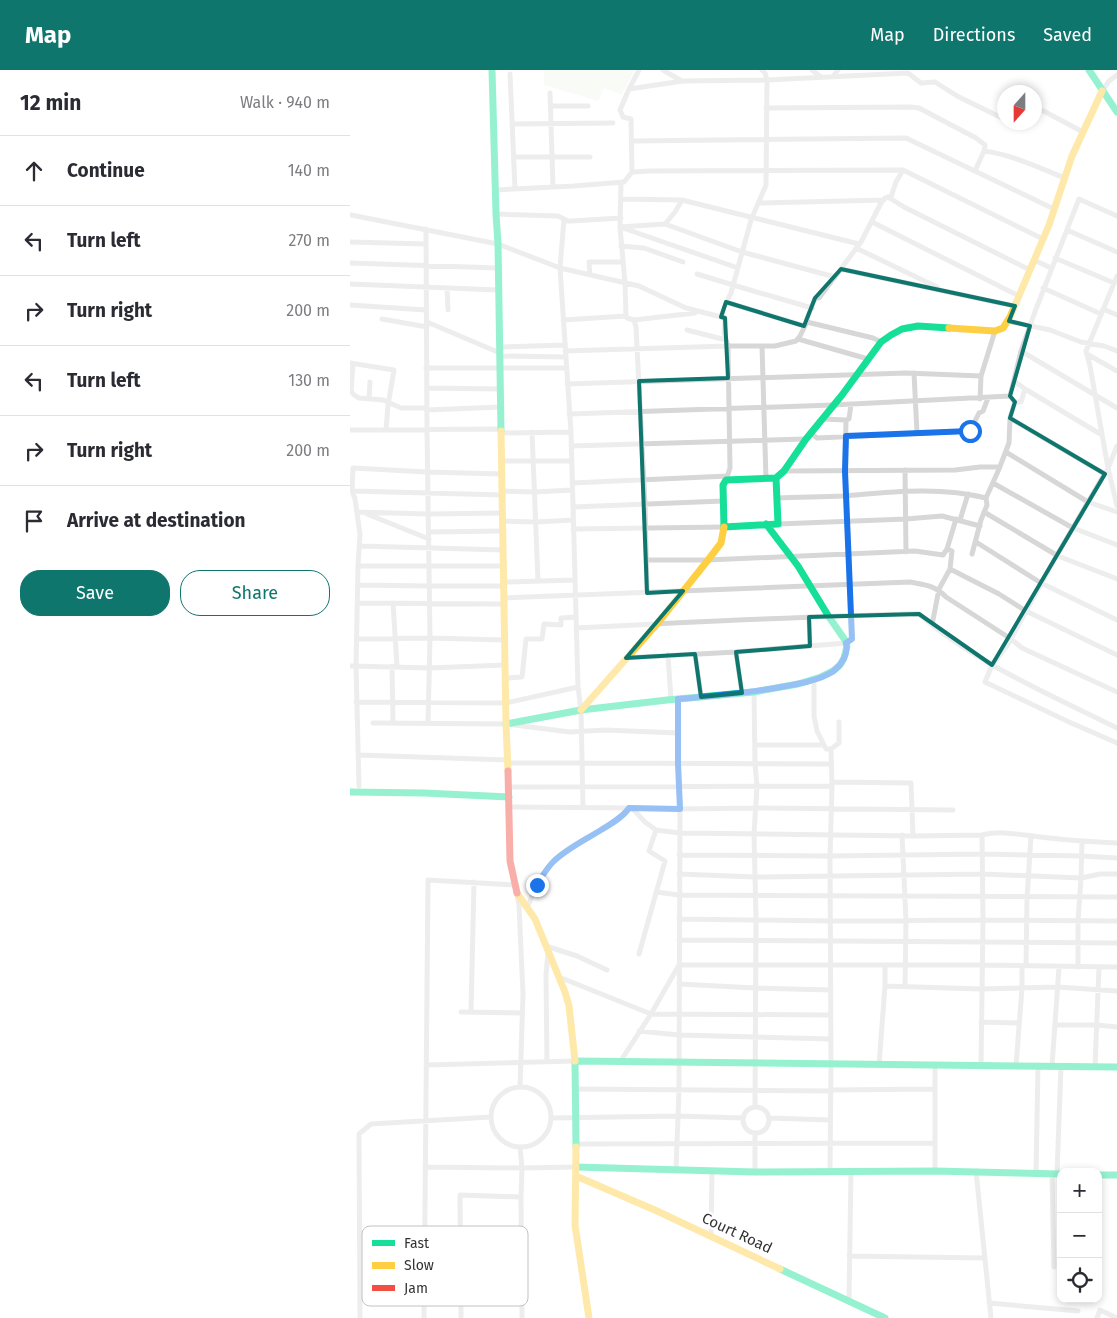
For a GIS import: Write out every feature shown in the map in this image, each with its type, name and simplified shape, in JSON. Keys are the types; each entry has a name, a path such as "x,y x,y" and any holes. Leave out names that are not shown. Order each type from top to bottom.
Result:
{"street":[{"path":"492,70 498,244 510,861 519,905 523,994 520,1087"},
{"path":"495,190 624,182 632,172 631,119 623,117 620,110 639,70"},
{"path":"663,70 683,81"},
{"path":"721,318 733,286 752,218 766,186 767,80 762,70"},
{"path":"812,70 821,77"},
{"path":"833,76 838,70"},
{"path":"1089,70 1117,112"},
{"path":"629,89 683,81 767,80 905,72 921,83 935,82 997,116"},
{"path":"510,74 515,189"},
{"path":"572,482 644,479 776,478 784,471 881,342 902,328 918,326 996,331 1002,328 1008,321 1015,306 1050,225 1072,156 1102,91 1117,74"},
{"path":"550,92 553,187"},
{"path":"551,106 588,106"},
{"path":"766,108 919,108 976,138 985,145 975,171"},
{"path":"1042,110 1083,132"},
{"path":"512,124 613,123"},
{"path":"632,141 906,138 1054,209"},
{"path":"984,151 1027,163 1065,178"},
{"path":"514,157 590,157"},
{"path":"632,172 903,170 1043,239"},
{"path":"382,319 426,324 500,352 637,349 727,343 775,346 796,341 806,324 815,298 820,298 858,246 886,199 890,197 903,170"},
{"path":"621,183 620,227 626,316"},
{"path":"621,199 682,200 858,246 943,290"},
{"path":"759,203 886,199 1030,270"},
{"path":"665,224 682,200"},
{"path":"1010,396 1021,351 1043,288 1079,200 1117,216"},
{"path":"496,214 558,216 572,221 621,218"},
{"path":"351,215 498,244 560,268 639,286 686,308 725,318 730,468 723,485 724,527 721,543 657,624 581,710"},
{"path":"564,219 560,268 571,432 583,808"},
{"path":"872,222 1019,296"},
{"path":"620,227 665,224 742,252 835,277"},
{"path":"620,227 738,268"},
{"path":"426,229 426,409 430,586 428,723"},
{"path":"1067,230 1117,252"},
{"path":"644,248 648,236"},
{"path":"350,242 426,244"},
{"path":"621,246 644,248 683,262"},
{"path":"1055,258 1115,283"},
{"path":"1034,260 1052,268"},
{"path":"590,275 589,262 623,262"},
{"path":"350,263 498,268"},
{"path":"841,269 1015,306"},
{"path":"697,274 812,308"},
{"path":"1108,468 1096,396 1086,351 1117,276"},
{"path":"350,284 498,290"},
{"path":"447,288 448,310"},
{"path":"1043,288 1117,315"},
{"path":"726,302 806,324 873,338 881,342"},
{"path":"350,305 426,310"},
{"path":"563,320 626,316 634,320 700,312"},
{"path":"634,320 641,412 647,593"},
{"path":"1008,321 1050,330 1081,342 1104,346 1117,351"},
{"path":"687,330 727,343"},
{"path":"980,398 981,376 996,331"},
{"path":"798,339 868,359"},
{"path":"762,346 766,479"},
{"path":"500,352 565,351"},
{"path":"1021,351 1117,408"},
{"path":"1087,354 1117,370"},
{"path":"386,430 389,403 394,370 352,363 351,391 359,398 383,400 389,403 402,408 500,407"},
{"path":"426,368 566,368"},
{"path":"568,384 857,374 914,373 981,376"},
{"path":"914,373 917,433"},
{"path":"1014,381 1025,390 1102,435"},
{"path":"370,382 370,399"},
{"path":"426,388 500,389"},
{"path":"1015,402 1020,402 1025,390"},
{"path":"569,414 764,408 1010,396"},
{"path":"1010,396 1015,402"},
{"path":"571,446 970,431 979,413 983,412 988,398"},
{"path":"972,554 987,505 986,498 1009,442 1010,418 1015,402"},
{"path":"626,658 846,643 852,639 845,471 846,420 849,419 850,404"},
{"path":"1010,418 1107,476 1117,480"},
{"path":"823,419 846,420"},
{"path":"350,430 571,432"},
{"path":"532,432 538,581"},
{"path":"1117,446 1108,468 1107,476 1088,502 1011,639 992,665 984,682 1117,743"},
{"path":"1006,452 1088,502 1117,512"},
{"path":"502,461 572,461"},
{"path":"784,471 955,470 1000,467"},
{"path":"359,786 353,666 357,639 360,534 352,491 352,468 502,474"},
{"path":"905,470 906,552"},
{"path":"1107,476 1115,494 1117,506"},
{"path":"776,478 778,524"},
{"path":"993,483 1073,528 1117,546"},
{"path":"352,491 428,494 572,490"},
{"path":"777,498 905,492 952,492 986,498"},
{"path":"646,560 708,560 915,551 943,555 968,494"},
{"path":"573,507 723,501"},
{"path":"357,512 428,514 503,513"},
{"path":"984,512 1056,556 1117,579"},
{"path":"364,513 429,540"},
{"path":"573,529 724,527 942,516 980,526"},
{"path":"503,522 573,520"},
{"path":"506,724 581,710 754,692 798,684 833,671 840,665 846,652 846,643 791,556 766,524"},
{"path":"429,532 503,531"},
{"path":"976,542 1041,583 1117,620"},
{"path":"359,546 504,550"},
{"path":"932,625 939,590 950,569 952,551 947,548"},
{"path":"358,566 504,566"},
{"path":"950,569 999,594 1026,612 1117,655"},
{"path":"358,585 430,586 575,580"},
{"path":"358,603 430,604 810,585 910,582 931,586 939,590 946,597 1022,648 1117,692"},
{"path":"393,603 396,638 393,723"},
{"path":"576,628 829,616 919,614 932,625 992,665 1117,728"},
{"path":"506,678 522,677 526,638 542,639 544,624 561,625 561,618 576,617"},
{"path":"809,617 810,646"},
{"path":"357,639 505,640"},
{"path":"736,652 742,693"},
{"path":"695,654 701,697"},
{"path":"668,655 678,732 680,809 679,1090 676,1169"},
{"path":"353,666 430,668 505,665"},
{"path":"814,679 814,716 817,731 826,748 831,749"},
{"path":"356,702 506,703 578,687"},
{"path":"754,692 757,786 754,834 756,919 755,1106"},
{"path":"831,749 839,743 839,722"},
{"path":"373,723 506,724 570,732 605,730 678,732"},
{"path":"755,745 824,745"},
{"path":"830,1171 831,749"},
{"path":"358,755 508,762 831,764"},
{"path":"509,787 911,784 913,836"},
{"path":"350,792 509,798"},
{"path":"510,807 952,810"},
{"path":"631,808 656,830 680,833 913,836 1004,833 1117,844"},
{"path":"527,908 544,873 553,862 570,849 608,826 631,808"},
{"path":"639,954 665,861 649,850 656,830"},
{"path":"902,835 906,920 905,986"},
{"path":"981,1065 982,835"},
{"path":"1016,1066 1026,942 1026,898 1031,836"},
{"path":"1078,967 1082,842"},
{"path":"679,855 903,856 982,854 1117,858"},
{"path":"679,874 755,877 983,874 1081,878 1100,874 1117,874"},
{"path":"425,1226 428,880 474,882 515,888"},
{"path":"471,1012 474,882"},
{"path":"515,888 535,919 569,1006 576,1089 575,1225 589,1318"},
{"path":"656,892 679,895 1117,897"},
{"path":"679,919 1117,922"},
{"path":"679,940 1117,943"},
{"path":"547,948 577,956 607,970"},
{"path":"547,948 547,1062"},
{"path":"679,965 1117,967"},
{"path":"620,1062 679,965"},
{"path":"879,1065 885,966"},
{"path":"1052,1066 1059,967"},
{"path":"1095,1067 1099,967"},
{"path":"559,977 650,1014 830,1015"},
{"path":"679,984 830,990"},
{"path":"885,986 981,989 1058,987 1117,991"},
{"path":"461,1012 522,1012"},
{"path":"981,1022 1019,1023"},
{"path":"1055,1025 1117,1027"},
{"path":"639,1031 679,1035 831,1039"},
{"path":"427,1064 575,1061 1117,1067"},
{"path":"935,1065 935,1171"},
{"path":"1036,1173 1038,1066"},
{"path":"1057,1168 1061,1066"},
{"path":"520,1087 527,1087 543,1096 551,1113 551,1123 548,1132 542,1139 526,1147 516,1147 507,1144 499,1138 491,1122 491,1112 494,1103 500,1095 508,1090 520,1087"},
{"path":"576,1089 831,1091 935,1089"},
{"path":"755,1106 764,1109 769,1118 766,1128 759,1133 750,1132 744,1126 742,1118 747,1110 755,1106"},
{"path":"551,1118 678,1116 742,1118"},
{"path":"360,1318 359,1134 371,1124 491,1117"},
{"path":"769,1118 830,1120"},
{"path":"755,1133 755,1172"},
{"path":"575,1144 935,1143"},
{"path":"520,1147 522,1168 520,1226"},
{"path":"426,1167 576,1167 755,1172 851,1170 976,1171 1057,1174 1054,1267"},
{"path":"711,1236 712,1170"},
{"path":"848,1301 851,1170"},
{"path":"976,1171 991,1318"},
{"path":"1102,1175 1117,1175"},
{"name":"Court Road","path":"576,1176 657,1211 885,1318"},
{"path":"460,1226 460,1195 520,1197"},
{"path":"849,1256 984,1258"},
{"path":"989,1302 1078,1311"},
{"path":"1097,1318 1100,1310 1117,1318"}],"highlighted area":[{"path":"841,269 1015,306 1009,321 1030,326 1010,396 1015,402 1010,418 1105,474 992,665 919,614 809,617 810,646 736,652 742,693 701,697 695,654 626,658 683,591 647,593 639,381 728,378 725,318 721,317 726,302 804,326 815,298"}],"shaded area":[{"path":"544,70 635,70 621,95 604,88 598,101 544,85"}],"traffic: fast":[{"path":"492,70 498,244 501,431"},
{"path":"1089,70 1117,112"},
{"path":"776,478 778,524 724,527 723,485 726,480 776,478 784,471 806,439 842,395 881,342 902,329 918,326 949,328"},
{"path":"506,724 581,710 754,692 798,684 833,671 844,658 847,646 845,640 798,566 766,524"},
{"path":"350,792 509,797"},
{"path":"576,1147 575,1061 1117,1067"},
{"path":"576,1167 755,1172 935,1171 1057,1174"},
{"path":"1102,1175 1117,1175"},
{"path":"780,1269 885,1318"}],"traffic: slow":[{"path":"949,328 995,331 1003,328 1010,317 1049,225 1072,156 1102,91"},
{"path":"501,431 508,771"},
{"path":"581,710 657,624 708,560 721,543 724,527"},
{"path":"517,893 535,919 565,992 569,1006 575,1061"},
{"path":"576,1147 575,1225 589,1318"},
{"path":"576,1176 657,1211 780,1269"}],"traffic: jam":[{"path":"508,771 510,861 517,893"}],"route":[{"path":"537,885 553,862 570,849 608,826 629,808 680,809 678,699 754,692 798,684 821,677 840,665 846,652 846,643 852,639 845,471 846,436 970,431"}]}
